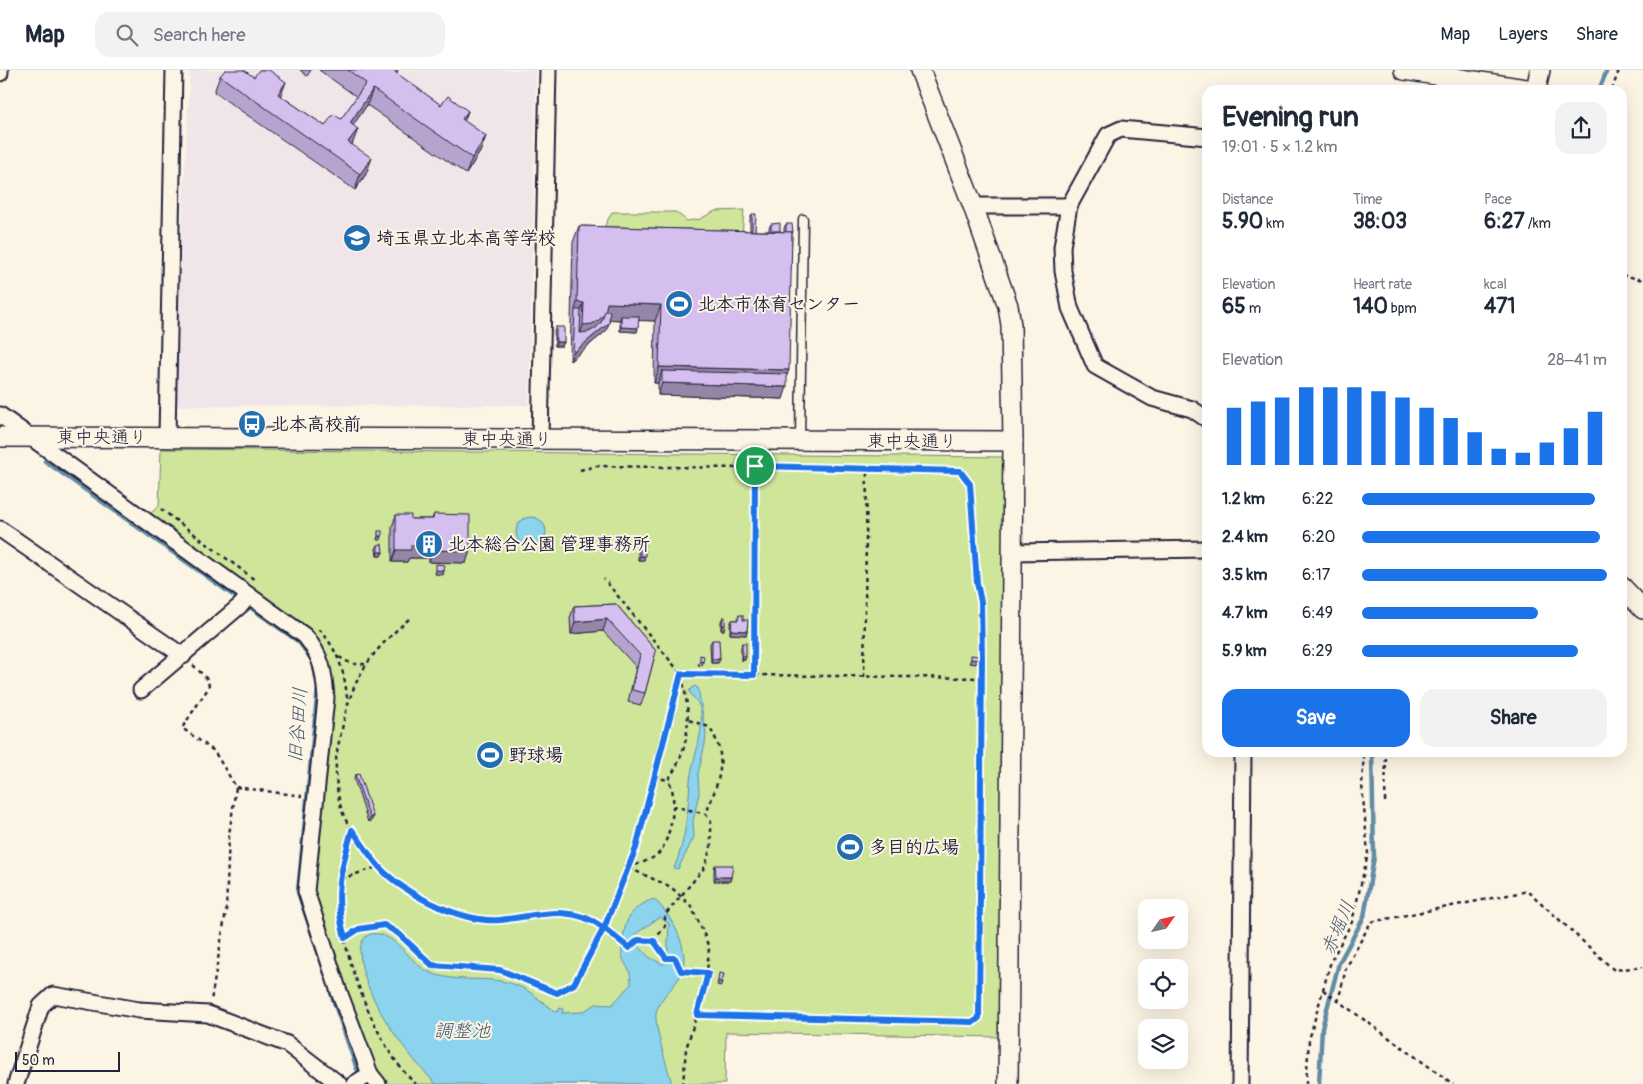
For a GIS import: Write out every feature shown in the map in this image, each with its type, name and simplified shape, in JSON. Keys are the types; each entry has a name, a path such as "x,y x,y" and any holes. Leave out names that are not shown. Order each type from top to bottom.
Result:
{"street":[{"path":"167,437 174,70"},
{"path":"540,439 548,70"},
{"path":"920,70 973,206 1008,306 1011,325 1013,441 1008,1084"},
{"path":"1404,70 1502,85"},
{"path":"1536,85 1540,70"},
{"path":"1202,136 1121,129 1108,134 1069,206 1062,248 1063,271 1070,308 1095,366 1152,398 1192,409 1202,416"},
{"path":"973,206 1069,206"},
{"path":"0,415 305,636 316,650 323,667 326,698 306,891 365,1080"},
{"name":"東中央通り","path":"0,437 1013,441"},
{"path":"0,529 183,656"},
{"path":"1012,552 1202,548"},
{"path":"1627,592 1643,609"},
{"path":"141,690 242,604 248,595"},
{"path":"1240,1084 1243,757"},
{"path":"16,1084 41,1006 53,995 139,1010 208,1014 287,1044 339,1084"}],"lane":[{"path":"800,440 803,220"}],"path":[{"path":"1614,85 1620,70"},
{"path":"1627,276 1643,280"},
{"path":"580,470 597,466 755,466 960,471 970,484 977,583 981,602 979,1018 974,1022 697,1015"},
{"path":"754,675 755,466"},
{"path":"864,677 867,469"},
{"path":"604,579 681,674 687,698 689,720 677,767 668,780"},
{"path":"409,619 382,643 365,664 347,700 335,760 336,788 347,823 384,873 414,894 444,909 471,917 498,920 561,912 590,918 629,948 638,940 654,941 666,958 675,958 681,971 708,973"},
{"path":"183,656 208,680 209,687 182,728 214,751 236,786 229,835 226,911 208,1014"},
{"path":"339,657 352,664 365,664"},
{"path":"681,674 982,678"},
{"path":"345,938 359,929 384,925 399,934 432,965 500,970 557,993 574,984 604,928 636,848 681,674"},
{"path":"654,941 665,926 665,915 704,867 711,846 710,822 706,814 721,773 720,750 709,727 689,720"},
{"path":"1306,1084 1309,1040 1331,961 1352,922 1368,854 1362,785 1364,757"},
{"path":"1385,802 1386,757"},
{"path":"654,777 668,780"},
{"path":"628,867 645,862 659,853 666,841 674,796 668,780"},
{"path":"236,786 315,799"},
{"path":"673,806 706,814"},
{"path":"352,830 338,891 340,922 367,1007 394,1056 416,1084"},
{"path":"341,879 380,866"},
{"path":"628,867 671,888 681,897 696,913 708,948 708,973 686,1049 683,1084"},
{"path":"1338,1002 1346,968 1371,922 1528,891 1614,970 1643,967"},
{"path":"1323,990 1453,1084"}],"shaded area":[{"name":"埼玉県立北本高等学校","path":"190,70 536,70 529,405 173,406"}],"green space":[{"path":"744,210 742,236 601,233 612,212 676,212 687,221 700,219 715,211"},
{"path":"161,449 1005,457 1000,1037 726,1032 725,1084 387,1084 372,1067 312,891 333,700 327,664 310,632 150,514 159,506"}],"water":[{"path":"531,517 542,521 546,532 542,543 531,547 520,543 516,532 520,521"},
{"path":"694,686 698,688 706,733 698,774 699,793 693,821 694,837 678,869 674,868 684,837 691,772 701,731 700,709 689,691"},
{"name":"調整池","path":"654,899 668,915 679,935 684,958 679,978 663,998 656,1013 659,1037 672,1084 436,1084 412,1057 387,1023 368,987 362,969 360,952 362,941 368,935 379,934 394,942 427,971 448,978 494,980 516,985 527,990 557,1012 560,1008 563,1009 562,1013 582,1012 596,1004 612,1005 631,984 630,973 622,953 626,924 632,913","holes":["660,917 669,924 667,962 663,964 649,957 634,941 634,935"]}],"building":[{"path":"225,70 244,70 254,77 259,70 269,70 286,82 278,94 325,126 333,114 341,119 366,83 348,70 396,70 395,72 441,105 448,96 468,111 462,119 486,136 472,158 373,89 350,123 358,129 348,142 372,158 360,174 220,76"},
{"path":"752,214 756,214 755,231 752,231"},
{"path":"780,223 780,231 771,231 771,224"},
{"path":"786,224 792,224 793,232 786,232"},
{"path":"579,226 792,232 789,370 659,367 661,305 607,303 605,313 599,320 592,324 583,325 584,303 577,302"},
{"path":"575,310 581,310 580,333 589,332 596,328 602,321 605,311 610,311 609,323 573,353"},
{"path":"621,316 639,316 638,328 621,327"},
{"path":"556,327 564,327 564,342 556,342"},
{"path":"662,371 787,374 787,387 662,383"},
{"path":"434,514 470,515 470,551 433,550 433,546 411,545 411,550 396,550 396,515 411,515 411,519 433,519"},
{"path":"378,531 382,531 382,536 378,536"},
{"path":"640,537 645,537 645,556 640,556"},
{"path":"382,544 383,552 378,552 378,545"},
{"path":"436,564 445,565 444,571 436,570"},
{"path":"616,604 656,651 645,693 632,690 640,655 607,619 575,622 574,606"},
{"path":"739,615 743,615 743,620 748,620 747,631 731,630 732,620 738,620"},
{"path":"723,617 725,617 725,625 722,625"},
{"path":"712,640 719,640 720,659 712,659"},
{"path":"742,643 746,643 746,656 742,656"},
{"path":"700,655 704,656 703,662 700,661"},
{"path":"971,655 978,656 978,660 971,659"},
{"path":"359,774 373,816 370,818 355,775"},
{"path":"715,865 733,865 731,877 716,877"},
{"path":"719,973 724,974 722,982 718,981"}],"waterway":[{"name":"赤堀川","path":"1601,85 1607,70"},
{"name":"旧谷田川","path":"45,461 299,642 312,660"},
{"name":"旧谷田川","path":"314,667 318,687 298,892 325,973"},
{"name":"赤堀川","path":"1319,1084 1322,1028 1339,963 1364,917 1374,857 1372,757"},
{"name":"旧谷田川","path":"331,993 357,1069 362,1077"}],"place":[{"name":"埼玉県立北本高等学校","path":"357,238"},
{"name":"北本市体育センター","path":"679,304"},
{"name":"北本高校前","path":"252,424"},
{"name":"北本総合公園 管理事務所","path":"429,544"},
{"name":"野球場","path":"490,755"},
{"name":"多目的広場","path":"850,847"}],"route":[{"path":"755,466 754,675 681,674 636,848 604,928 590,918 561,912 498,920 471,917 444,909 414,894 384,873 352,830 338,891 340,922 345,938 359,929 384,925 399,934 432,965 500,970 557,993 574,984 604,928 629,948 638,940 654,941 666,958 675,958 681,971 708,973 702,1002 697,1015 974,1022 979,1018 982,657 981,602 977,583 970,484 960,471 755,466"}]}
